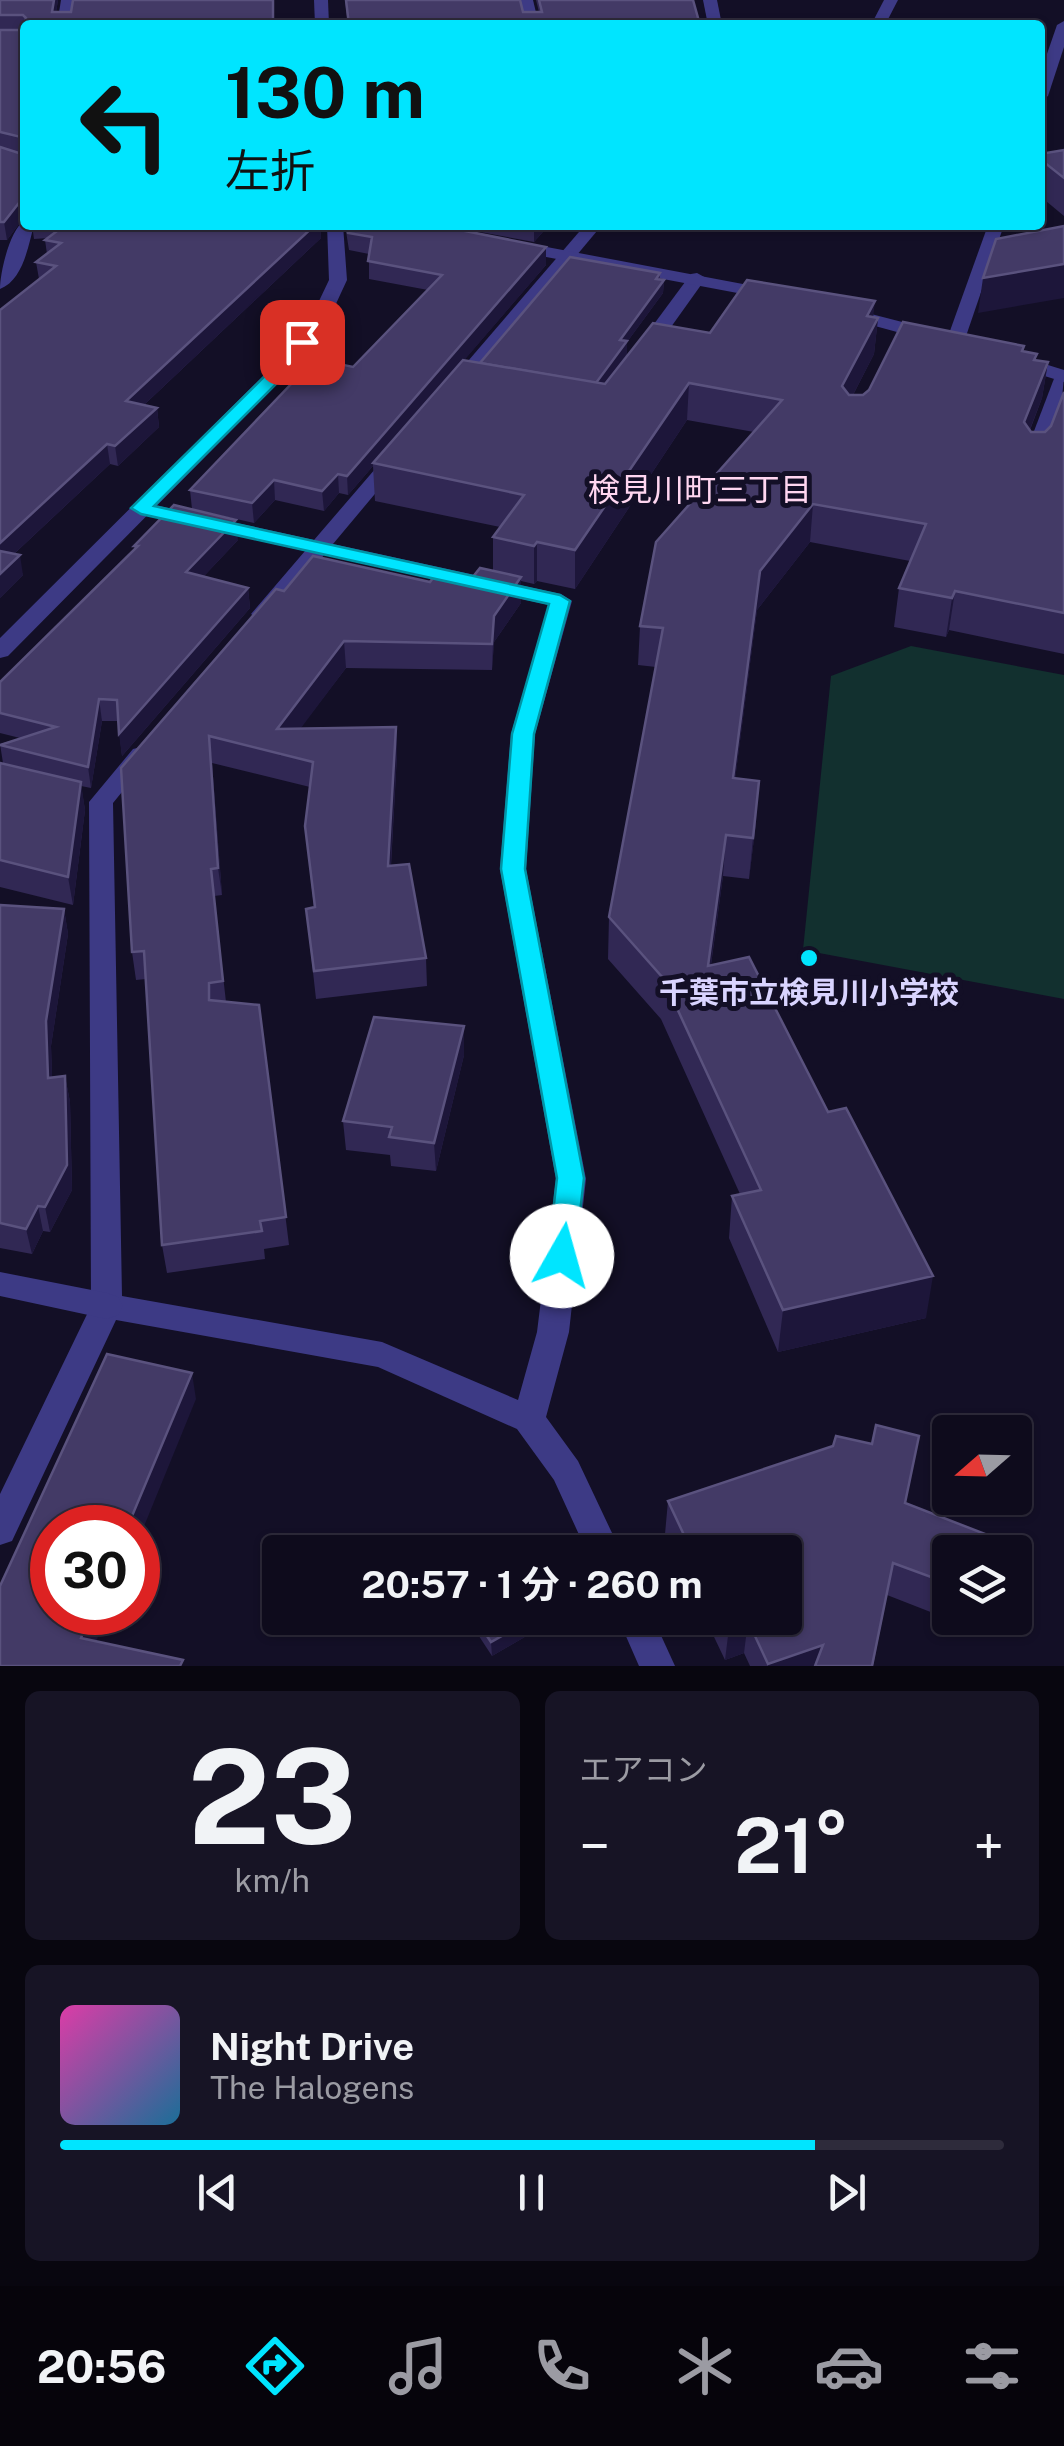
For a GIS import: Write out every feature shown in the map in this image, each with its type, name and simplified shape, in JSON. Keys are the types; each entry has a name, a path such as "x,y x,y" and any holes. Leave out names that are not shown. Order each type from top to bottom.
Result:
{"street":[{"path":"1045,67 1064,25"},
{"path":"0,284 20,252 25,230"},
{"path":"0,651 286,364 318,321 338,280 335,230"},
{"path":"460,391 590,230"},
{"path":"974,347 995,230"},
{"path":"490,242 791,298"},
{"path":"0,252 20,252"},
{"path":"631,368 697,278"},
{"path":"828,308 897,335 974,347 1064,376 1032,462"},
{"path":"243,636 408,443"},
{"path":"141,508 560,601 523,734 513,869 570,1178 552,1332 529,1419"},
{"path":"0,1530 107,1306 92,800 152,742"},
{"path":"0,1284 382,1355 529,1419 566,1471 596,1535"},
{"path":"642,1635 658,1666"}],"green space":[{"path":"911,646 1064,675 1064,999 803,950 831,676"}],"building":[{"path":"0,0 54,0 52,12 71,12 73,0 273,0 273,20 26,20 23,15 0,15"},
{"path":"346,0 520,0 523,12 542,12 539,0 693,0 699,20 348,20"},
{"path":"0,30 20,30 20,137 0,132"},
{"path":"0,147 20,153 20,202 0,222"},
{"path":"1064,150 1064,178 1045,163 1045,153"},
{"path":"1064,226 1064,264 983,278 996,239"},
{"path":"58,230 310,230 126,401 157,408 115,446 107,444 0,543 0,310 56,266 36,262 61,243 45,240"},
{"path":"347,230 460,230 546,247 347,476 338,474 322,491 274,480 252,503 190,490 315,359 353,367 442,275 368,261 372,237"},
{"path":"570,257 660,273 656,279 664,280 620,340 627,341 596,383 480,363"},
{"path":"747,280 875,301 867,316 878,318 842,386 849,395 863,395 869,390 903,322 1024,346 1022,351 1037,354 1034,360 1048,362 1024,422 1031,432 1045,432 1051,426 1064,392 1064,613 955,591 952,598 899,588 926,524 813,504 760,571 733,778 759,781 753,838 726,835 708,966 749,957 828,1112 846,1108 933,1276 783,1310 732,1196 761,1190 663,978 609,917 663,628 640,626 656,542 782,400 689,383 575,550 493,537 524,495 373,463 463,360 605,384 653,323 710,333"},
{"path":"174,505 236,520 186,572 248,588 119,734 117,700 99,699 88,767 0,745 56,727 0,713 0,682 138,546 134,546"},
{"path":"0,551 20,555 0,574"},
{"path":"313,556 430,582 438,571 472,578 480,568 521,577 494,616 492,644 344,641 277,729 396,727 388,866 409,864 426,958 314,971 306,909 315,907 305,826 313,762 209,736 218,868 211,869 223,981 209,983 209,1000 259,1005 286,1217 260,1221 262,1231 162,1245 144,951 132,952 121,768 276,589 284,591"},
{"path":"0,763 81,782 68,877 0,860"},
{"path":"0,905 64,909 46,1021 48,1078 65,1076 67,1165 45,1207 38,1206 26,1229 0,1223"},
{"path":"374,1017 464,1026 434,1143 389,1137 392,1127 343,1121"},
{"path":"107,1354 192,1373 137,1505 37,1505"},
{"path":"876,1425 919,1436 905,1503 988,1535 932,1535 932,1577 893,1563 872,1666 815,1666 823,1645 768,1664 755,1635 802,1635 802,1535 684,1535 668,1501 833,1446 836,1436 872,1444"},
{"path":"30,1521 30,1635 82,1635 81,1638 183,1660 180,1666 0,1666 0,1586"}],"place":[{"name":"千葉市立検見川小学校","path":"809,958"}],"district":[{"name":"検見川町三丁目","path":"700,489"}],"route":[{"path":"302,342 286,364 141,508 560,601 523,734 513,869 570,1178 562,1256"}]}
